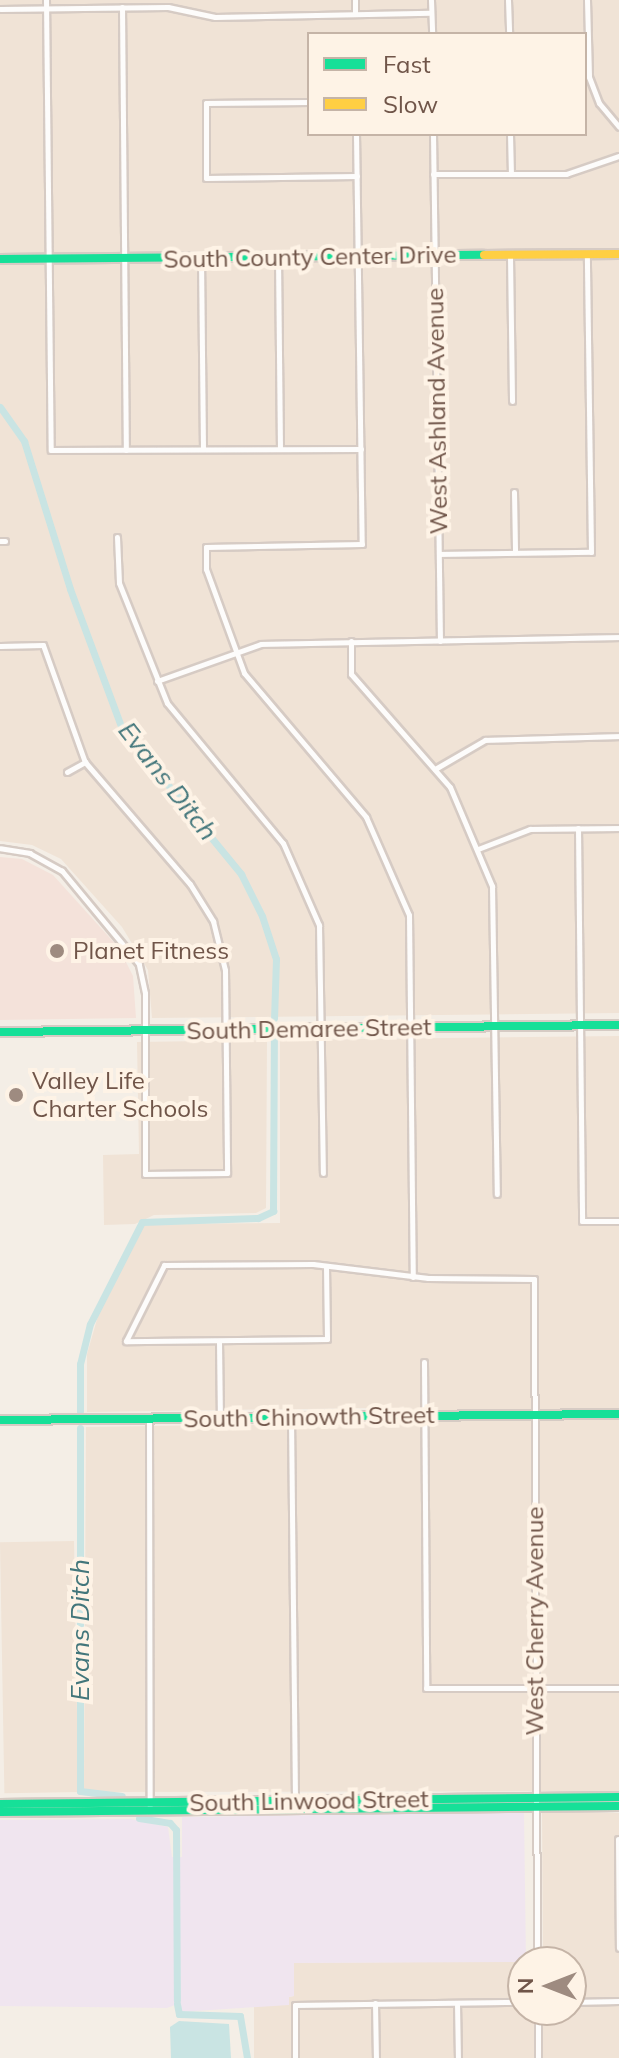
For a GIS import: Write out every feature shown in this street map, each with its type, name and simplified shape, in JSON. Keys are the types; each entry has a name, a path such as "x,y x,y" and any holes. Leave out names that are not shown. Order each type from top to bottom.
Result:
{"street":[{"path":"46,0 51,450 361,449"},
{"path":"355,0 355,14"},
{"path":"431,0 432,32"},
{"path":"508,0 509,32"},
{"path":"587,0 589,77 599,103 619,127"},
{"path":"122,7 126,450"},
{"path":"0,9 168,7 215,17 431,13"},
{"path":"307,102 206,103 206,178 357,176"},
{"path":"326,1266 327,1339 126,1341 164,1265 326,1266 413,1277 413,1028 409,915 371,825 250,682 208,580 206,547 362,544 356,136"},
{"name":"West Ashland Avenue","path":"433,136 440,641"},
{"path":"510,136 511,174"},
{"path":"433,174 578,172 619,156"},
{"name":"South County Center Drive","path":"0,259 619,254"},
{"path":"439,554 591,552 587,255"},
{"path":"510,256 512,401"},
{"path":"201,258 203,449"},
{"path":"278,258 280,449"},
{"path":"514,492 515,552"},
{"path":"117,537 119,583 157,681 181,726 273,830 292,861 321,936 323,1173"},
{"path":"157,681 261,644 619,637"},
{"path":"351,641 351,674 435,769 456,799 478,849 495,908 497,1194"},
{"path":"0,646 43,645 85,762 208,911 222,946 227,1173 145,1174 143,979 128,945 52,863 0,848"},
{"path":"435,769 485,740 619,736"},
{"path":"67,772 85,762"},
{"path":"578,828 582,1221 619,1221"},
{"path":"478,849 517,832 619,828"},
{"name":"South Demaree Street","path":"0,1032 619,1025"},
{"name":"West Cherry Avenue","path":"413,1277 534,1279 537,1946"},
{"path":"219,1341 220,1418"},
{"path":"424,1362 426,1688 619,1688"},
{"name":"South Chinowth Street","path":"0,1420 619,1414"},
{"path":"291,1417 294,1805"},
{"path":"149,1419 150,1806"},
{"name":"South Linwood Street","path":"0,1804 294,1805 536,1802 619,1797"},
{"name":"South Linwood Street","path":"536,1802 619,1806"},
{"name":"South Linwood Street","path":"0,1812 150,1806"},
{"path":"618,1839 619,1948"},
{"path":"587,2002 619,2001"},
{"path":"295,2058 295,2005 507,2002"},
{"path":"375,2003 376,2058"},
{"path":"457,2003 458,2058"},
{"path":"538,2026 538,2058"}],"shaded area":[{"path":"0,0 619,0 619,1013 152,1018 148,970 122,927 61,859 32,845 0,841"},
{"path":"0,857 22,859 53,875 119,948 133,976 136,1018 0,1020"},
{"path":"619,1036 619,1791 84,1792 86,1427 371,1423 370,1408 87,1412 87,1354 100,1309 144,1224 280,1223 280,1040"},
{"path":"267,1040 266,1208 256,1213 154,1215 135,1224 104,1225 103,1155 139,1154 137,1042"},
{"path":"74,1541 78,1792 4,1793 0,1542"},
{"path":"524,1812 526,1946 507,1946 507,1962 294,1963 294,1996 289,1997 289,2005 180,2012 180,2003 167,2008 0,2006 0,1820 131,1819 168,1827 172,1857 182,1857 182,1817"},
{"path":"542,1812 619,1813 619,2058 254,2058 254,2005 294,1996 294,1963 507,1961 507,2026 587,2026 587,1946 543,1946"}],"water":[{"path":"179,2021 229,2024 231,2058 171,2058 170,2027"}],"waterway":[{"name":"Evans Ditch","path":"0,407 24,441 70,589 122,729 241,874 262,916 276,959 274,1018"},
{"name":"Evans Ditch","path":"80,1411 80,1364 90,1324 142,1222 258,1218 273,1211 274,1040"},
{"name":"Evans Ditch","path":"80,1428 80,1791 122,1796"},
{"name":"Evans Ditch","path":"139,1818 170,1823 176,1830 177,2000"},
{"name":"Evans Ditch","path":"177,2004 179,2014 240,2016 247,2058"}],"traffic: fast":[{"path":"0,259 484,255"},
{"path":"0,1032 619,1025"},
{"path":"0,1420 619,1414"},
{"path":"0,1804 619,1797"},
{"path":"0,1812 619,1806"}],"traffic: slow":[{"path":"484,255 619,254"}],"place":[{"name":"Planet Fitness","path":"57,951"},
{"name":"Valley Life Charter Schools","path":"16,1095"}]}
